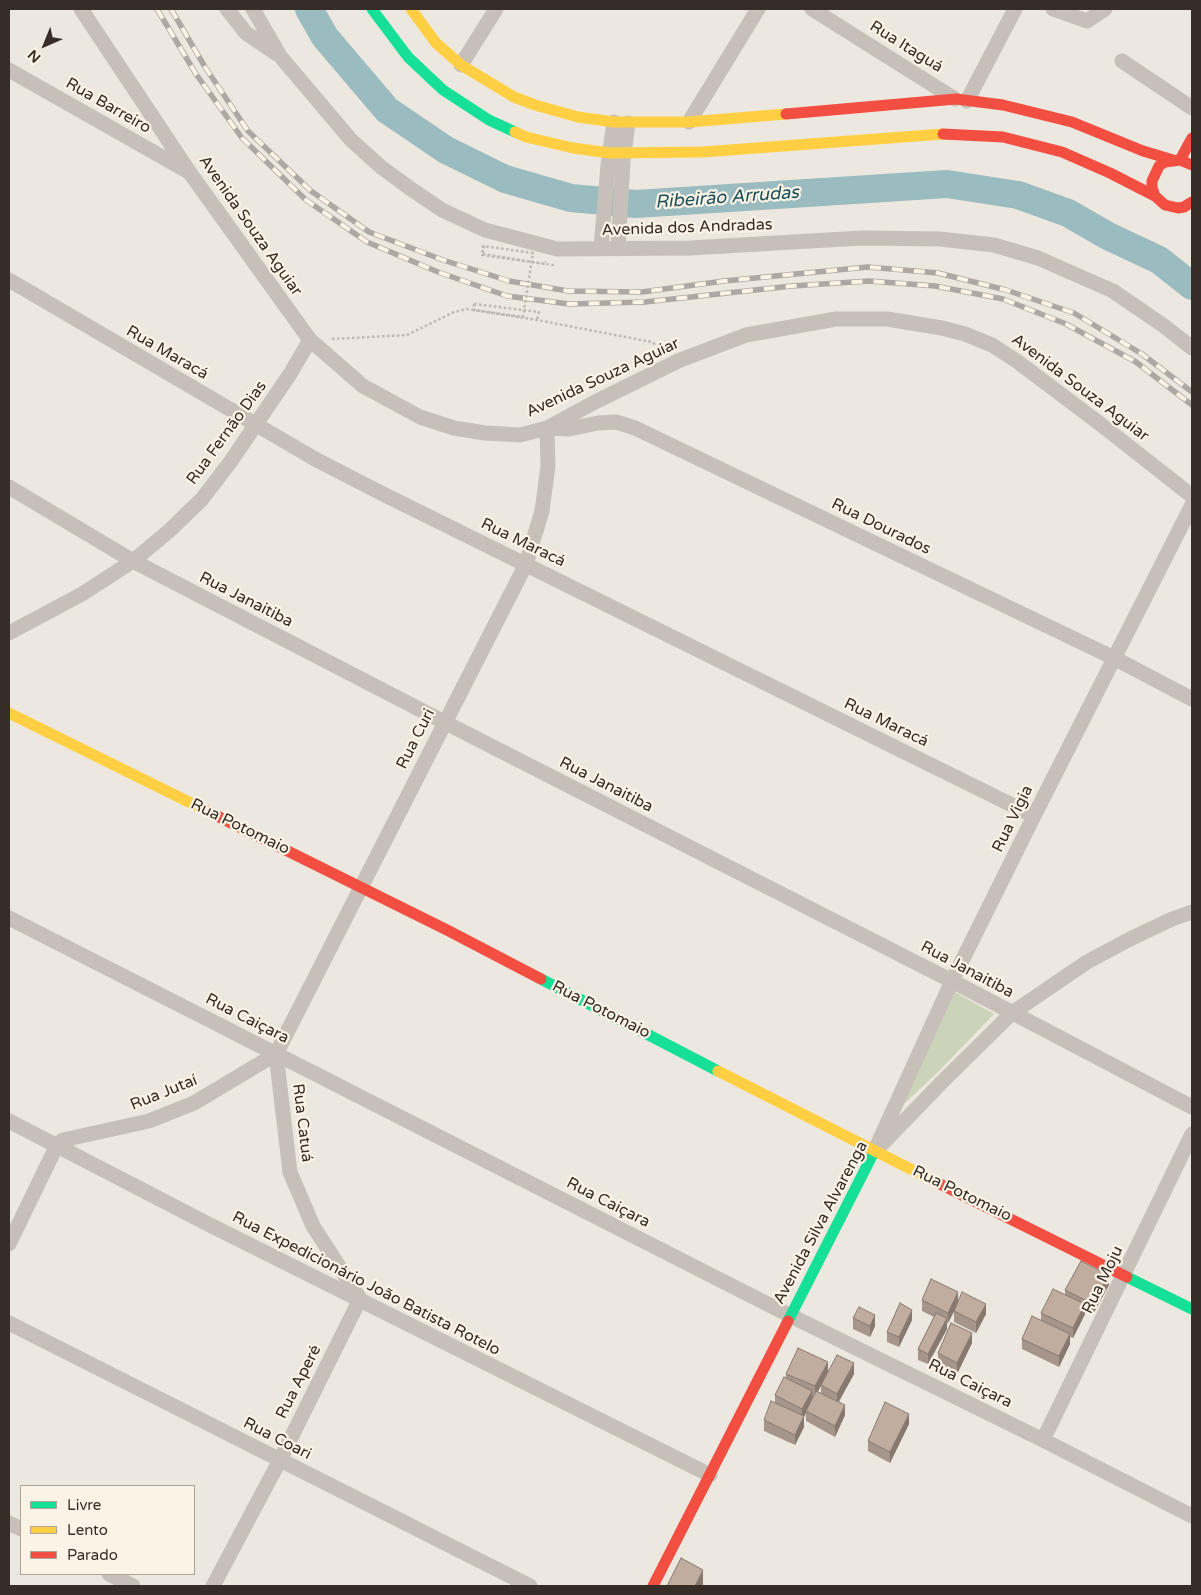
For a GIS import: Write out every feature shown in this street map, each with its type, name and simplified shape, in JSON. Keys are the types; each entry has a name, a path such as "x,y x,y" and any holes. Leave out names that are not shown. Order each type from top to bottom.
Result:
{"street":[{"name":"Avenida Souza Aguiar","path":"81,9 190,173 310,340 363,386 420,417 454,428 486,434 520,435 547,428 678,361 746,335 836,320 887,319 942,328 965,334 992,345 1099,422 1192,496"},
{"path":"227,9 246,33 280,56"},
{"name":"Avenida dos Andradas","path":"253,9 280,56 351,140 381,167 442,210 485,230 551,253 602,241 690,248 862,238 940,239 994,245 1038,258 1113,291 1192,348"},
{"path":"372,9 408,57 438,85 462,103 495,123 526,137 616,158 948,134 1003,137 1062,152 1110,173 1155,196 1165,205 1178,208 1192,202"},
{"path":"411,9 436,43 461,65 514,97 578,117 621,122 689,122 966,96 1015,9"},
{"path":"461,65 496,9"},
{"path":"689,122 758,9"},
{"name":"Rua Itaguá","path":"812,9 966,96 986,102"},
{"path":"1053,9 1087,21 1105,9"},
{"path":"1122,61 1192,108"},
{"name":"Rua Barreiro","path":"9,70 190,173"},
{"path":"986,102 1072,122 1143,151 1192,165"},
{"path":"602,241 621,122"},
{"path":"1155,196 1152,188 1154,173 1165,162 1176,160 1192,138"},
{"path":"616,158 619,243"},
{"path":"1178,208 1192,218"},
{"name":"Rua Maracá","path":"9,280 256,424 372,488 1034,816"},
{"name":"Rua Fernão Dias","path":"9,633 82,594 133,561 202,498 231,461 290,374 310,340"},
{"name":"Rua Dourados","path":"547,428 568,429 598,423 616,422 635,428 1114,658 1192,699"},
{"name":"Rua Curi","path":"276,1054 526,564 542,510 548,466 547,428"},
{"name":"Rua Janaitiba","path":"9,487 133,561 1192,1107"},
{"name":"Rua Vigia","path":"874,1152 952,982 1192,505"},
{"name":"Rua Potomaio","path":"9,713 465,939 874,1152 1192,1309"},
{"name":"Avenida Silva Alvarenga","path":"654,1586 874,1152 1012,1013 1087,962 1138,935 1192,912"},
{"name":"Rua Caiçara","path":"9,918 791,1316 1043,1440 1192,1516"},
{"name":"Rua Jutaí","path":"57,1145 63,1140 149,1121 194,1103 276,1054"},
{"name":"Rua Catuá","path":"276,1054 290,1172 313,1226 360,1299"},
{"name":"Rua Expedicionário João Batista Rotelo","path":"9,1120 208,1224 710,1475"},
{"name":"Rua Moju","path":"1043,1440 1192,1134"},
{"path":"9,1244 57,1145"},
{"name":"Rua Aperé","path":"213,1586 280,1460 360,1299"},
{"name":"Rua Coari","path":"9,1323 530,1586"},
{"path":"111,1575 133,1586"}],"path":[{"path":"536,255 483,246 482,255 553,265 551,253"},
{"path":"538,319 538,312 529,311 520,310 493,307 474,304 474,310 523,316 525,308 526,298 532,262 533,253 484,246 483,254 518,260 527,261 536,262 544,264 551,253"},
{"path":"310,340 406,335 454,312 467,309 538,319 652,342 678,361"}],"green space":[{"path":"955,992 994,1014 904,1104"}],"building":[{"path":"1081,1261 1109,1275 1093,1304 1065,1290"},
{"path":"931,1279 958,1292 948,1313 922,1300"},
{"path":"1053,1289 1085,1304 1073,1328 1041,1313"},
{"path":"962,1292 986,1304 976,1322 954,1311"},
{"path":"900,1303 912,1310 899,1337 887,1332"},
{"path":"859,1307 875,1315 870,1326 853,1318"},
{"path":"936,1313 947,1318 928,1354 918,1349"},
{"path":"1032,1316 1070,1334 1059,1356 1022,1339"},
{"path":"951,1323 972,1333 957,1363 938,1353"},
{"path":"798,1348 828,1362 815,1386 786,1374"},
{"path":"837,1355 854,1363 837,1394 821,1385"},
{"path":"784,1377 812,1391 802,1409 775,1395"},
{"path":"816,1391 845,1405 835,1426 806,1411"},
{"path":"771,1401 804,1416 795,1435 764,1420"},
{"path":"885,1402 909,1414 890,1452 868,1441"},
{"path":"681,1558 703,1570 695,1586 667,1586"}],"waterway":[{"name":"Ribeirão Arrudas","path":"309,9 325,37 387,110 446,150 505,179 571,198 636,204 947,184 1018,195 1068,213 1108,236 1159,260 1192,286"}],"railway":[{"path":"157,9 196,74 242,138 306,200 367,242 438,272 507,296 569,304 645,302 792,286 869,281 935,286 1003,299 1066,324 1136,362 1192,405"},
{"path":"171,9 205,67 248,131 311,191 369,232 443,260 509,281 568,291 642,292 724,281 868,267 938,273 1006,290 1074,313 1142,354 1192,392"}],"traffic: fast":[{"path":"372,9 408,57 443,90 489,120 515,132"},
{"path":"541,979 718,1071"},
{"path":"788,1321 874,1152"},
{"path":"1127,1277 1192,1309"}],"traffic: slow":[{"path":"411,9 436,43 461,65 514,97 535,105 578,117 614,122 689,122 786,114"},
{"path":"515,132 526,137 573,148 610,153 703,152 943,134"},
{"path":"9,713 207,811"},
{"path":"718,1071 936,1182"}],"traffic: jam":[{"path":"786,114 956,99 1003,105 1072,122 1143,151 1173,160"},
{"path":"943,134 1003,137 1062,152 1110,173 1155,196"},
{"path":"1180,160 1192,138"},
{"path":"1192,165 1180,160 1165,162 1159,166 1152,181 1155,196 1165,205 1178,208 1192,202"},
{"path":"207,811 447,930 541,979"},
{"path":"936,1182 1127,1277"},
{"path":"653,1586 788,1321"}]}
